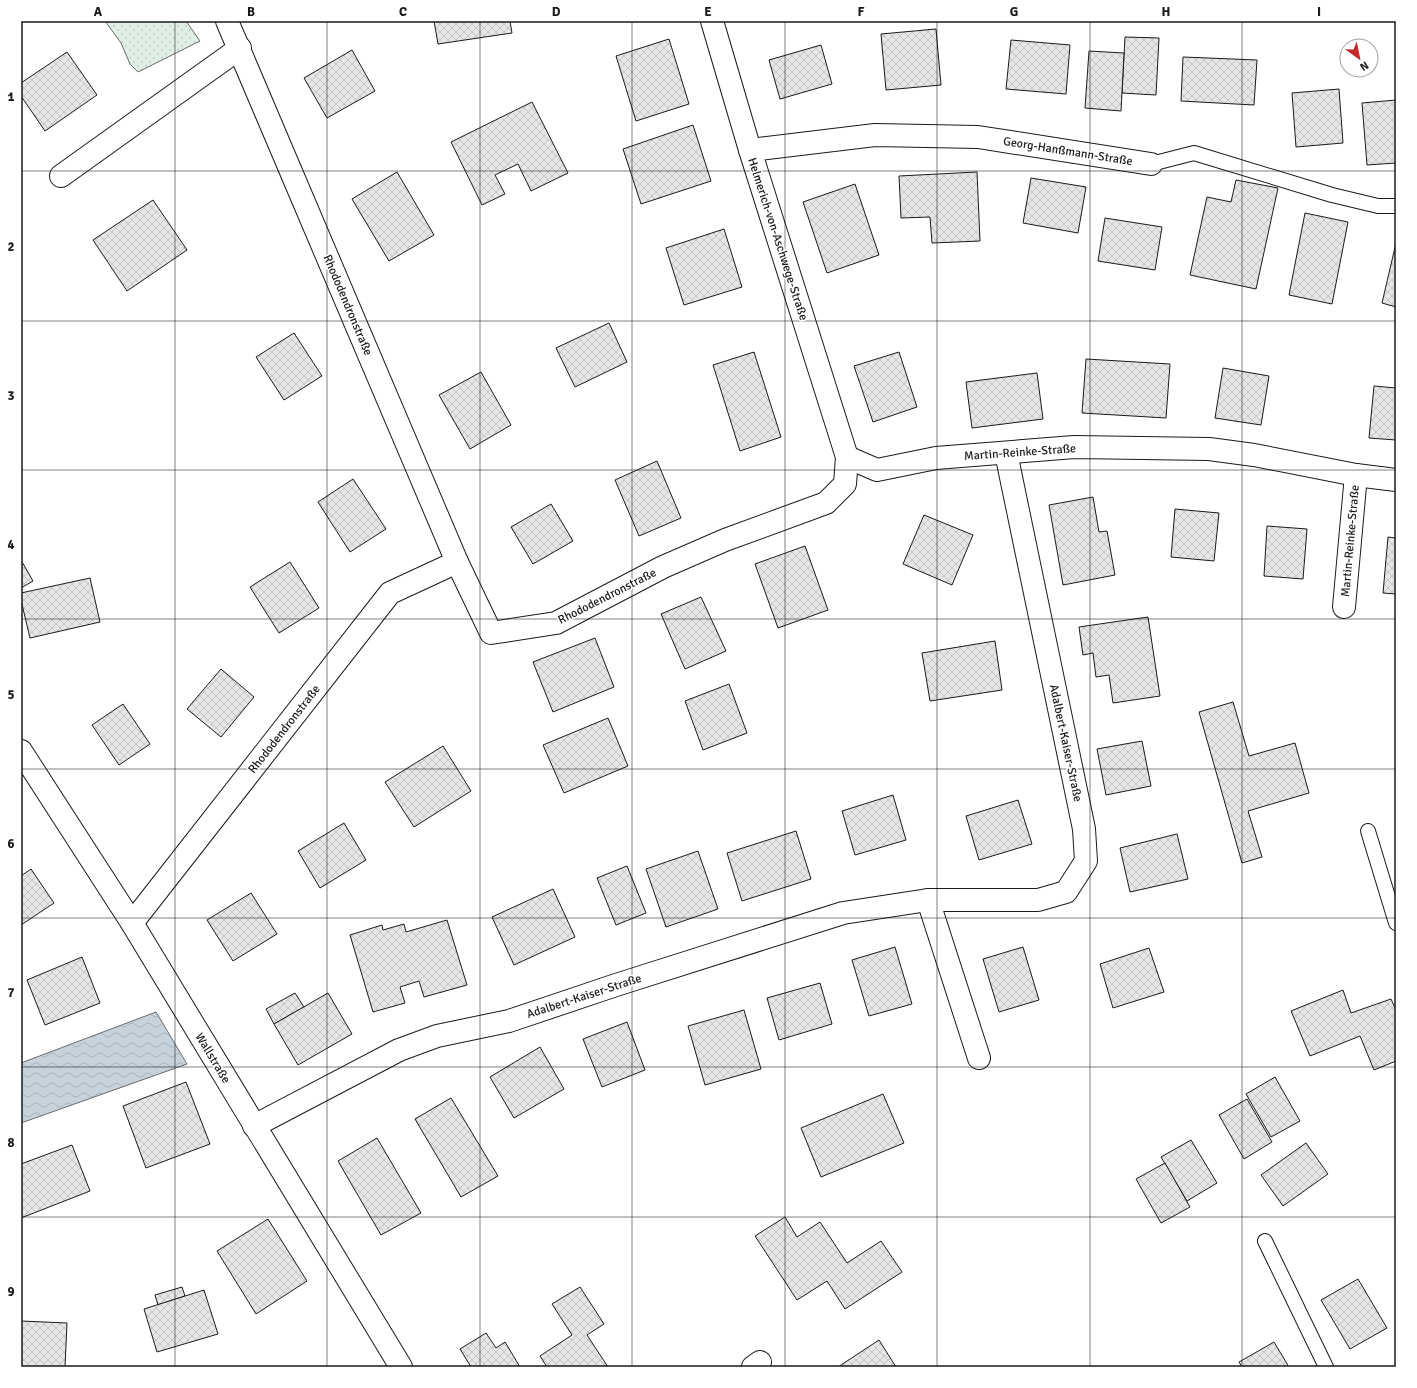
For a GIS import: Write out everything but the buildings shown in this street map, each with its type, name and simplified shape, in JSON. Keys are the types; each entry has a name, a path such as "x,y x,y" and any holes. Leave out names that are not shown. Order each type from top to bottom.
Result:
{"street":[{"name":"Rhododendronstraße","path":"227,21 240,48 457,562 491,633 556,624 663,567 725,540 826,503 845,484 847,457"},
{"name":"Helmerich-von-Aschwege-Straße","path":"712,21 750,150 847,457"},
{"path":"61,176 240,48"},
{"name":"Georg-Hanßmann-Straße","path":"750,150 875,135 978,137 1150,164"},
{"name":"Martin-Reinke-Straße","path":"847,457 877,470 936,458 1074,447 1209,450 1254,455 1356,475 1396,480"},
{"name":"Adalbert-Kaiser-Straße","path":"254,1126 399,1050 437,1036 509,1021 616,985 843,913 928,900 1038,900 1066,892 1086,861 1084,829 1006,453"},
{"name":"Martin-Reinke-Straße","path":"1344,607 1356,475"},
{"name":"Rhododendronstraße","path":"132,923 390,593 457,562"},
{"name":"Wallstraße","path":"21,751 132,923 401,1367"},
{"path":"928,900 979,1058"}],"lane":[{"name":"Georg-Hanßmann-Straße","path":"1150,164 1194,153 1332,195 1378,206 1396,206"},
{"path":"1368,830 1396,923"},
{"path":"1265,1241 1326,1367"}],"green space":[{"path":"105,21 186,21 200,41 138,72 130,64 121,43"}],"water":[{"path":"156,1012 187,1064 21,1123 21,1063"}]}
